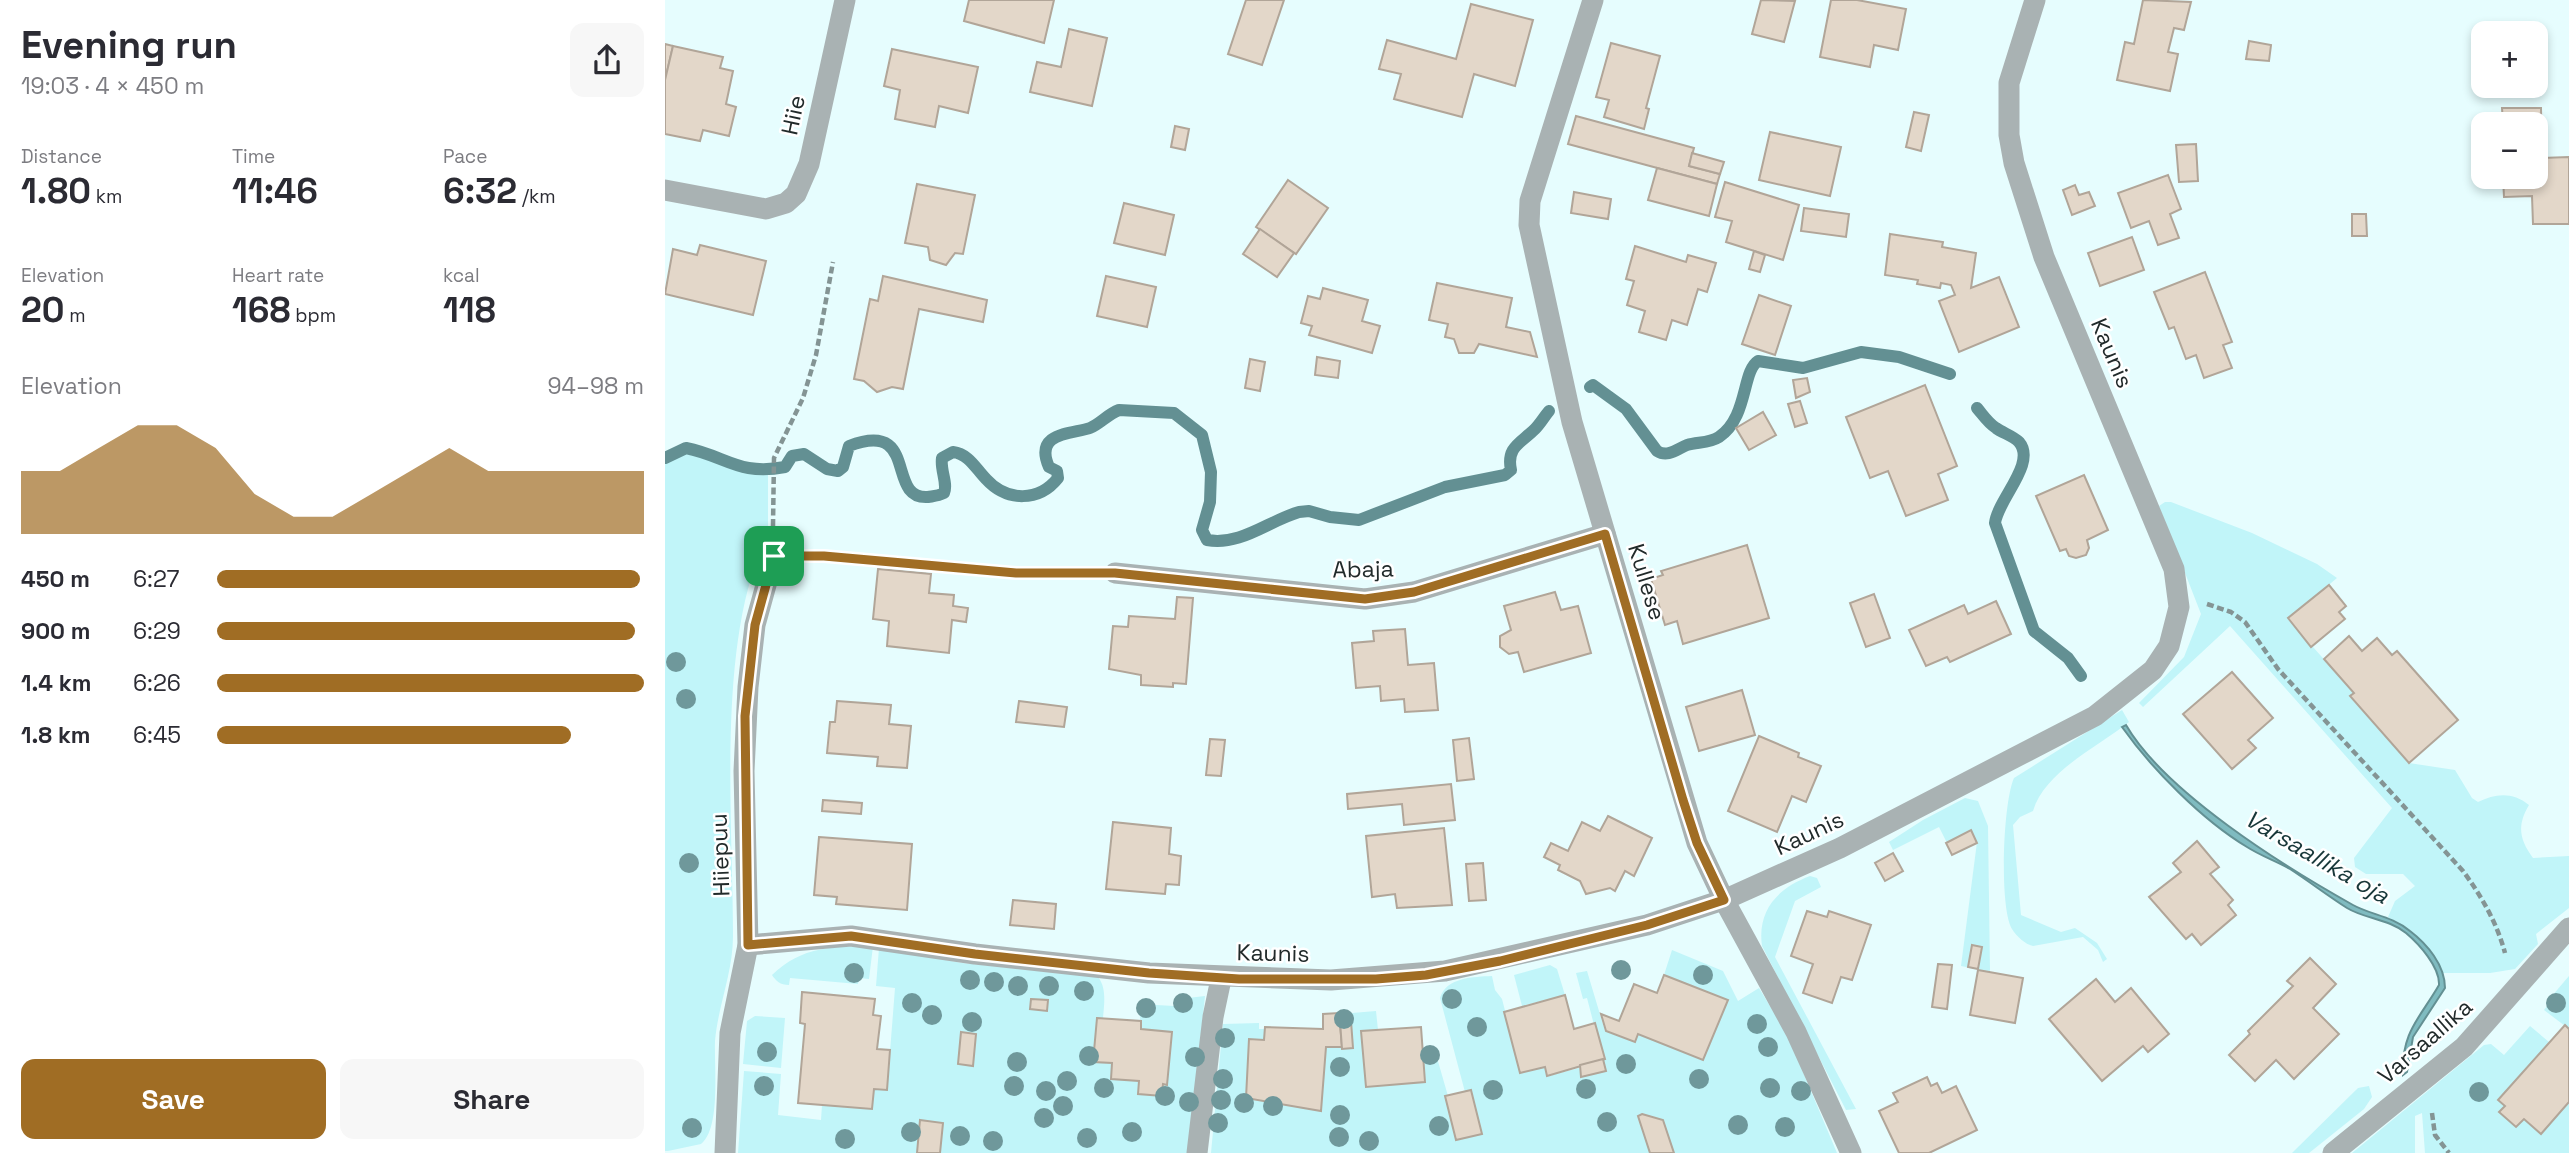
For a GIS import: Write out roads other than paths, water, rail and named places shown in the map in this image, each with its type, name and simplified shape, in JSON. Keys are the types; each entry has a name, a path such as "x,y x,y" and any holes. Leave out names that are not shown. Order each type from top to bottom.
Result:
{"street":[{"name":"Hiie","path":"665,190 755,208 776,208 786,203 804,179 845,0"},
{"name":"Kullese","path":"1593,0 1528,213 1542,294 1569,410 1697,843 1724,900 1796,1032 1851,1153"},
{"name":"Kaunis","path":"748,945 851,936 1047,962 1221,978 1331,981 1426,975 1611,934 1724,900 1840,848 2095,716 2139,682 2162,658 2175,628 2179,596 2174,569 2044,257 2014,163 2009,135 2009,83 2035,0"},
{"name":"Abaja","path":"1115,573 1365,599 1414,592 1605,534"},
{"name":"Hiiepuu","path":"725,1153 730,1033 748,945 745,716 755,625 774,556"},
{"name":"Varsaallika","path":"2333,1153 2464,1047 2569,928"},
{"path":"1197,1153 1213,1017 1221,978"}],"waterway":[{"name":"Varsaallika oja","path":"1590,387 1593,385 1626,409 1657,451 1665,454 1687,445 1715,439 1728,429 1740,407 1749,374 1758,361 1803,368 1861,352 1899,357 1950,374"},
{"name":"Varsaallika oja","path":"1977,408 1993,426 2019,442 2023,451 2020,471 1995,523 2034,631 2068,658 2081,676"},
{"name":"Varsaallika oja","path":"665,458 686,448 744,467 769,469 785,467 792,456 804,454 827,469 838,471 843,467 849,446 871,441 885,443 894,451 907,486 915,495 928,497 944,493 942,458 953,452 968,459 994,487 1003,492 1023,496 1042,492 1058,478 1057,471 1049,467 1046,455 1046,447 1058,436 1090,428 1119,410 1174,413 1202,435 1211,472 1210,502 1202,530 1207,540 1219,541 1243,536 1299,512 1309,511 1330,517 1359,520 1445,487 1505,475 1511,470 1513,451 1549,411"}]}
